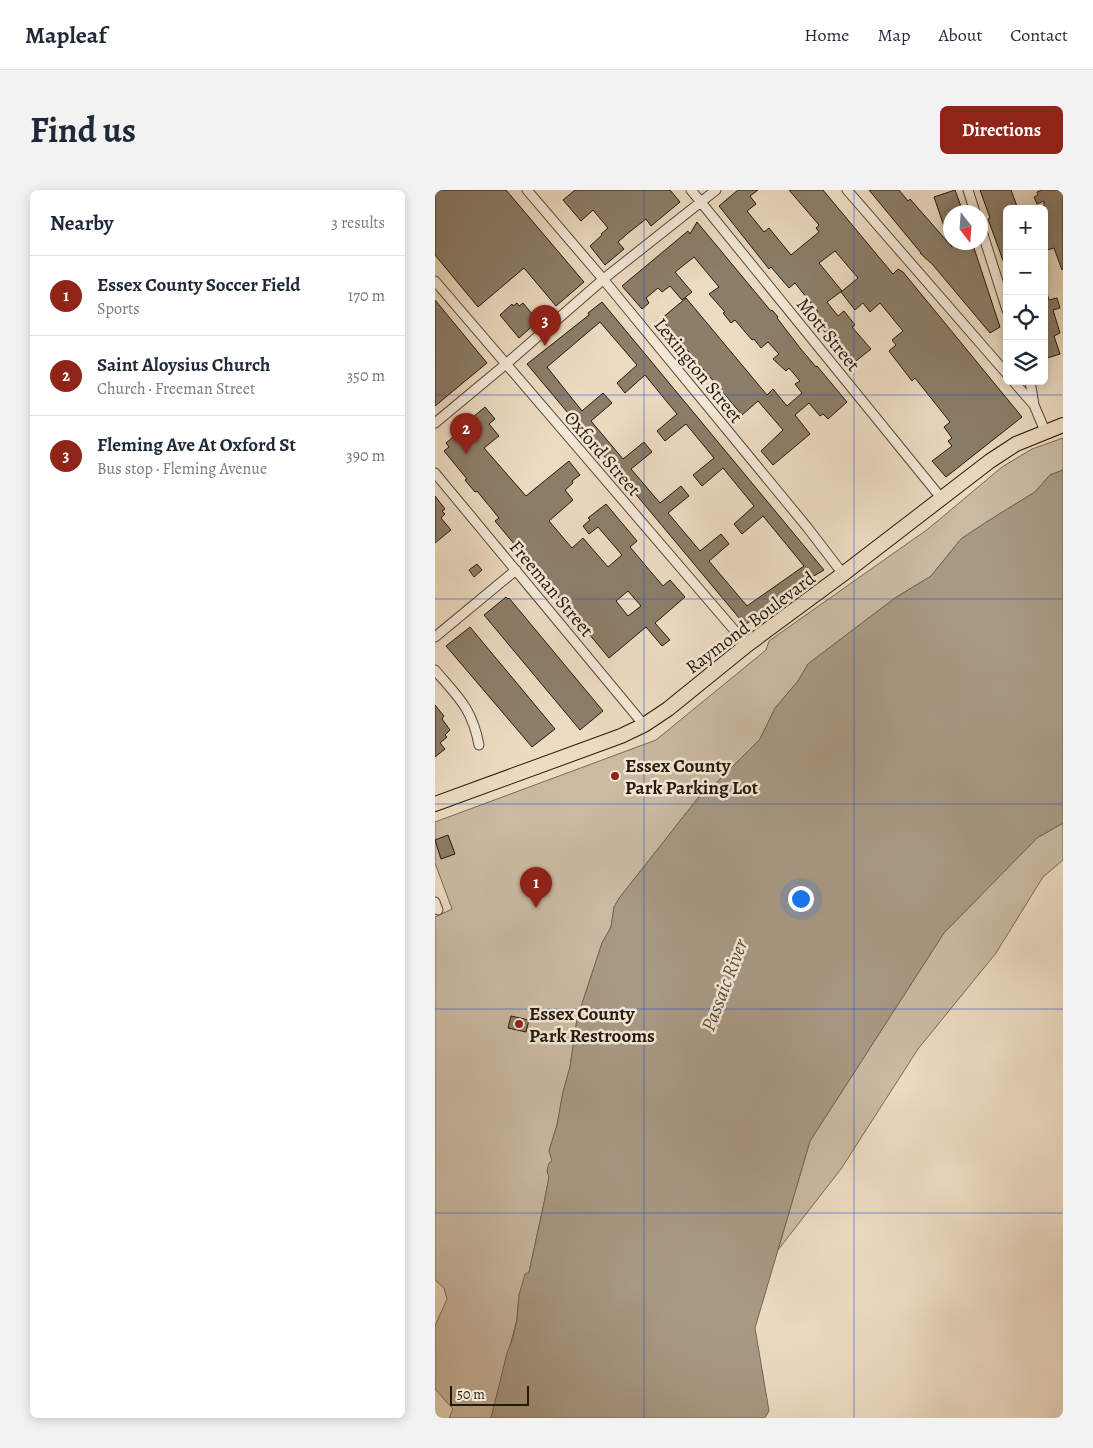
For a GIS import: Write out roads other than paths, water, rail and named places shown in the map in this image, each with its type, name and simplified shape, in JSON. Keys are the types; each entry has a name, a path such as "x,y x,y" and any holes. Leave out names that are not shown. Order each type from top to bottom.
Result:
{"main road":[{"name":"Raymond Boulevard","path":"435,804 621,736 644,725 667,710 747,645 1007,449 1063,425"}],"street":[{"name":"Lexington Street","path":"527,190 603,279 807,527 843,574"},
{"name":"Mott Street","path":"691,190 942,499"},
{"path":"435,423 603,279 716,190"},
{"path":"847,190 1003,369"},
{"path":"968,190 973,205"},
{"path":"988,250 1003,297"},
{"name":"Oxford Street","path":"435,281 747,645"},
{"path":"1016,385 1034,405"},
{"path":"1031,385 1034,405 1045,432"},
{"name":"Freeman Street","path":"435,473 644,725"},
{"path":"435,637 516,570"},
{"path":"435,670 467,708 473,721 479,745"}],"water":[{"name":"Passaic River","path":"1063,470 1063,823 1037,838 944,933 810,1141 755,1328 769,1411 765,1418 491,1418 507,1353 513,1338 519,1295 525,1274 529,1272 544,1203 549,1177 547,1171 549,1163 552,1161 549,1151 570,1067 577,1019 602,943 611,927 614,907 620,897 702,793 717,782 760,739 775,708 798,681 808,664 895,598 931,576 961,539 1035,492 1050,475"}],"place":[{"name":"Fleming Ave At Oxford St","path":"545,346"},
{"name":"Saint Aloysius Church","path":"466,454"},
{"name":"Essex County Park Parking Lot","path":"615,776"},
{"name":"Essex County Soccer Field","path":"536,908"},
{"name":"Essex County Park Restrooms","path":"519,1024"}]}
